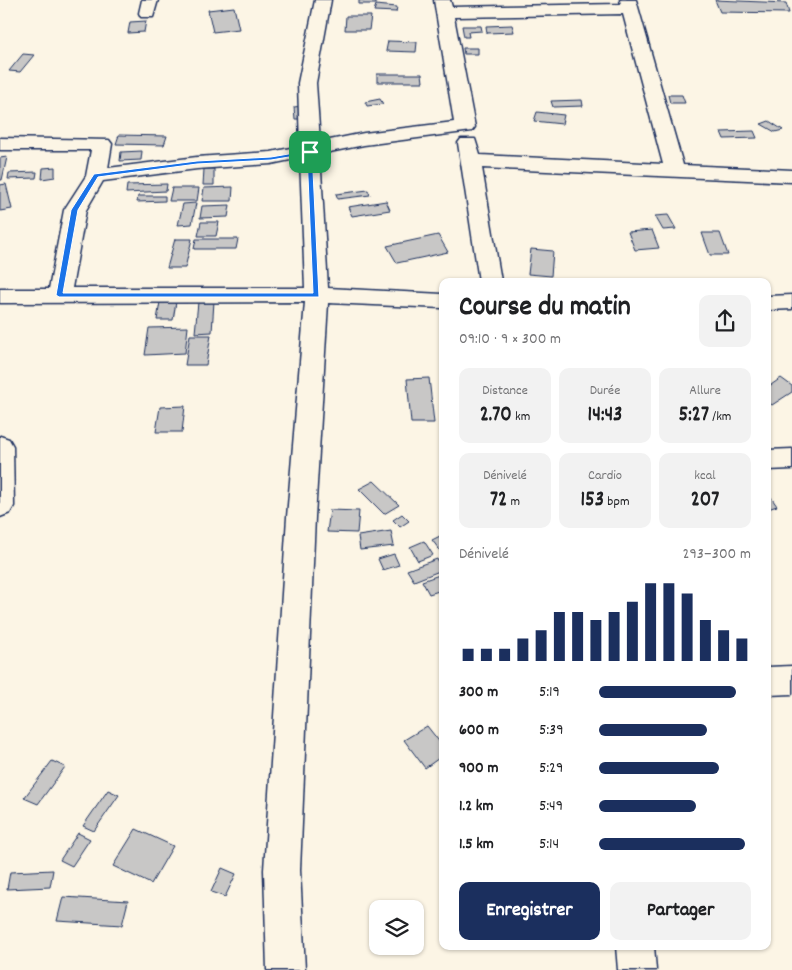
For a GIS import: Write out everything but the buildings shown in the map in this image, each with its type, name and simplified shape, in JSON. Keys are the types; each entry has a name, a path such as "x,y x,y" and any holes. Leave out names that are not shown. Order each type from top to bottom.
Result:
{"street":[{"path":"286,970 282,870 301,517 317,295 307,83 323,0"},
{"path":"490,278 472,161 443,6 629,5 675,171"},
{"path":"96,176 197,162 271,158 310,152 364,139 465,127"},
{"path":"0,144 102,144 96,176 75,210 59,295"},
{"path":"472,161 792,176"},
{"path":"0,296 317,295 439,302"},
{"path":"771,304 792,302"},
{"path":"0,446 0,506"},
{"path":"771,460 792,459"},
{"path":"771,681 792,680"},
{"path":"635,950 637,970"}],"route":[{"path":"310,152 317,295 59,295 75,210 96,176 197,162 271,158 310,152"}]}
